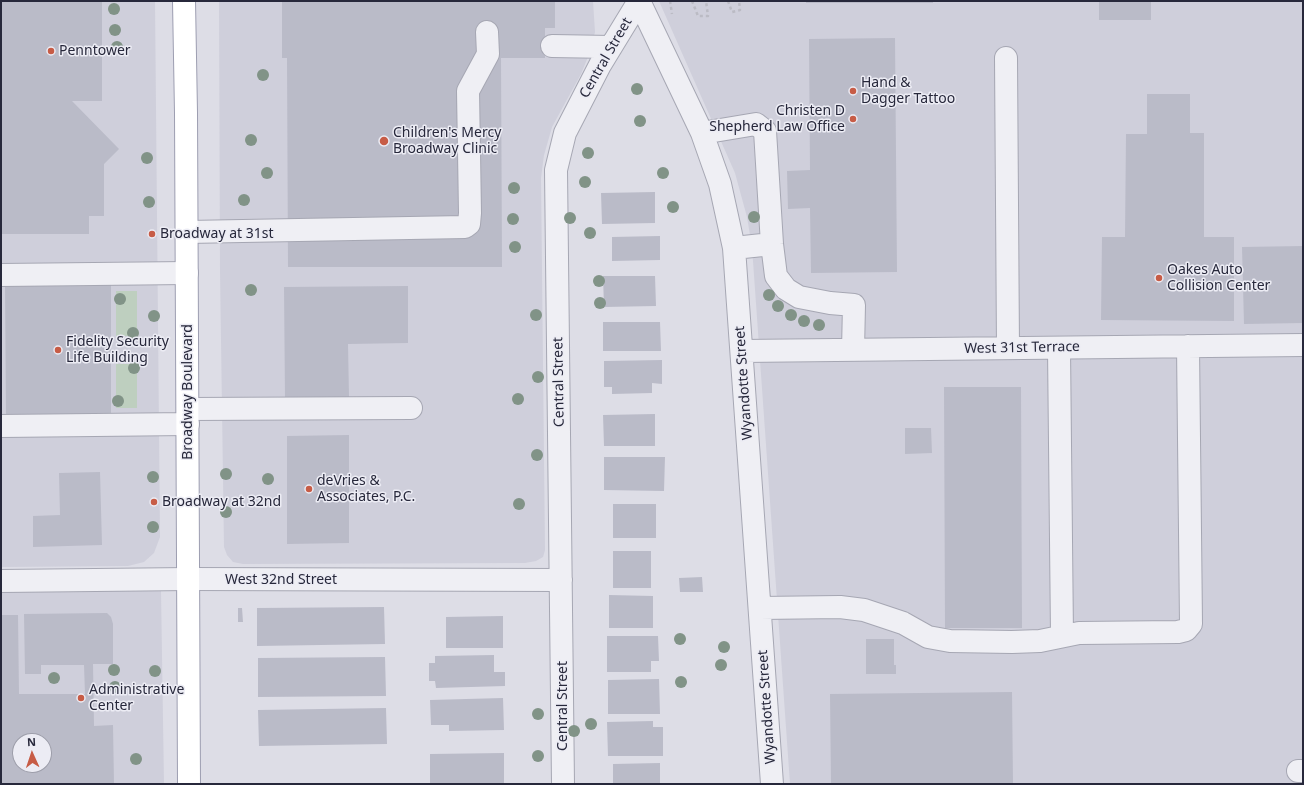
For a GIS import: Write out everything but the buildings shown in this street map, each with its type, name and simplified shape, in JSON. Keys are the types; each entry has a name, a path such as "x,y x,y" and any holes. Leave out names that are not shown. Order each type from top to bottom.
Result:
{"main road":[{"name":"Broadway Boulevard","path":"184,1 187,232 189,784"}],"street":[{"name":"Central Street","path":"563,784 562,580 556,170 565,132 600,64 639,1"},
{"name":"Wyandotte Street","path":"639,1 702,133 720,184 734,248 772,784"},
{"path":"187,232 465,227 469,224 470,213 468,91 488,54 487,32"},
{"path":"552,46 611,46"},
{"path":"1006,58 1008,348"},
{"path":"702,133 756,124 765,131 772,244 776,276 786,289 799,297 830,303 854,305 853,350"},
{"path":"734,248 772,244"},
{"path":"1,275 187,273"},
{"path":"760,608 840,606 864,610 903,623 928,638 950,641 1012,642 1040,640 1079,633 1178,632 1186,630 1191,624 1188,346"},
{"name":"West 31st Terrace","path":"742,351 1303,346"},
{"path":"1059,348 1062,636"},
{"path":"1,426 188,416 411,408"},
{"name":"West 32nd Street","path":"1,581 562,580"}],"path":[{"path":"669,17 672,15 670,1"},
{"path":"692,1 698,16 708,16 706,1"},
{"path":"728,1 732,12 740,10 739,1"}],"shaded area":[{"path":"1,1 155,1 160,537 154,553 144,562 128,566 1,567"},
{"path":"219,1 593,1 595,32 590,52 581,74 552,127 544,155 541,178 545,550 543,557 536,561 525,563 243,564 233,562 227,555 224,547 220,271"},
{"path":"659,1 1303,1 1303,784 790,784 752,247 747,217 735,173"},
{"path":"1,591 161,591 164,784 1,784"}],"green space":[{"path":"116,291 137,291 137,336 116,336"},
{"path":"116,364 137,364 137,408 116,408"}],"place":[{"name":"Penntower","path":"51,51"},
{"name":"Hand & Dagger Tattoo","path":"853,91"},
{"name":"Christen D Shepherd Law Office","path":"853,119"},
{"name":"Children's Mercy Broadway Clinic","path":"384,141"},
{"name":"Broadway at 31st","path":"152,234"},
{"name":"Oakes Auto Collision Center","path":"1159,278"},
{"name":"Fidelity Security Life Building","path":"58,350"},
{"name":"deVries & Associates, P.C.","path":"309,489"},
{"name":"Broadway at 32nd","path":"154,502"},
{"name":"Administrative Center","path":"81,698"}]}
